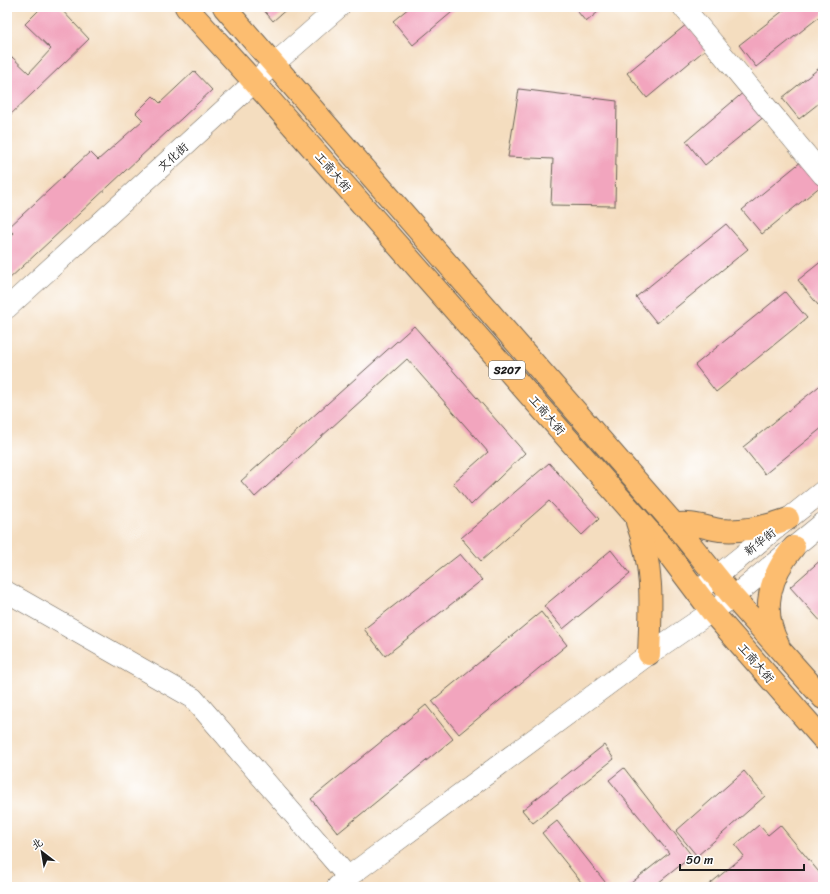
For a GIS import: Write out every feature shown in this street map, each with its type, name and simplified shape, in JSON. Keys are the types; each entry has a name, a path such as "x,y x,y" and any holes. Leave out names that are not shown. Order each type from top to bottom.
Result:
{"main road":[{"name":"工商大街","path":"186,7 663,547 712,612 823,739"},
{"name":"工商大街","path":"224,7 674,524 733,597 823,698"},
{"path":"634,514 647,556 650,579 651,601 649,654"},
{"path":"674,524 694,524 720,530 738,530 755,529 788,519"},
{"path":"784,654 772,630 769,604 770,591 776,573 794,547"}],"street":[{"name":"文化街","path":"7,308 274,64 339,7"},
{"path":"683,7 823,175"},
{"name":"新华街","path":"697,592 823,491"},
{"path":"7,592 193,698 342,882 649,654 733,597 823,523"}],"building":[{"path":"42,7 59,7 89,39 7,118 7,62 12,57 29,73 51,49 25,24"},
{"path":"261,7 289,7 273,21"},
{"path":"410,7 458,7 413,45 393,21"},
{"path":"574,7 604,7 586,22"},
{"path":"788,7 823,7 823,14 756,67 739,45"},
{"path":"687,24 707,48 647,98 627,73"},
{"path":"823,65 823,100 799,119 782,98"},
{"path":"194,71 212,90 7,281 7,239 13,233 8,228 90,152 98,160 143,120 136,113 153,96 160,103"},
{"path":"519,89 617,101 615,206 551,205 553,159 508,157"},
{"path":"745,91 765,116 705,165 686,141"},
{"path":"802,161 822,185 762,234 742,210"},
{"path":"726,224 748,249 657,323 636,297"},
{"path":"823,260 823,301 818,305 798,280"},
{"path":"785,292 807,318 716,392 695,365"},
{"path":"414,326 525,453 471,505 453,483 488,452 407,359 255,497 241,481"},
{"path":"823,383 823,427 765,474 743,447"},
{"path":"549,463 599,519 582,535 549,501 481,561 461,538"},
{"path":"611,550 630,574 563,629 544,606"},
{"path":"460,554 482,580 385,656 364,629"},
{"path":"823,558 823,624 790,587"},
{"path":"541,612 567,645 459,734 432,701"},
{"path":"426,705 453,739 338,833 311,799"},
{"path":"604,745 614,759 533,823 522,810"},
{"path":"624,768 692,856 653,887 626,887 669,853 609,780"},
{"path":"744,771 765,796 697,856 676,831"},
{"path":"557,821 609,887 585,887 542,833"},
{"path":"759,825 768,835 780,825 823,877 823,882 816,887 706,887 744,856 735,845"}]}
